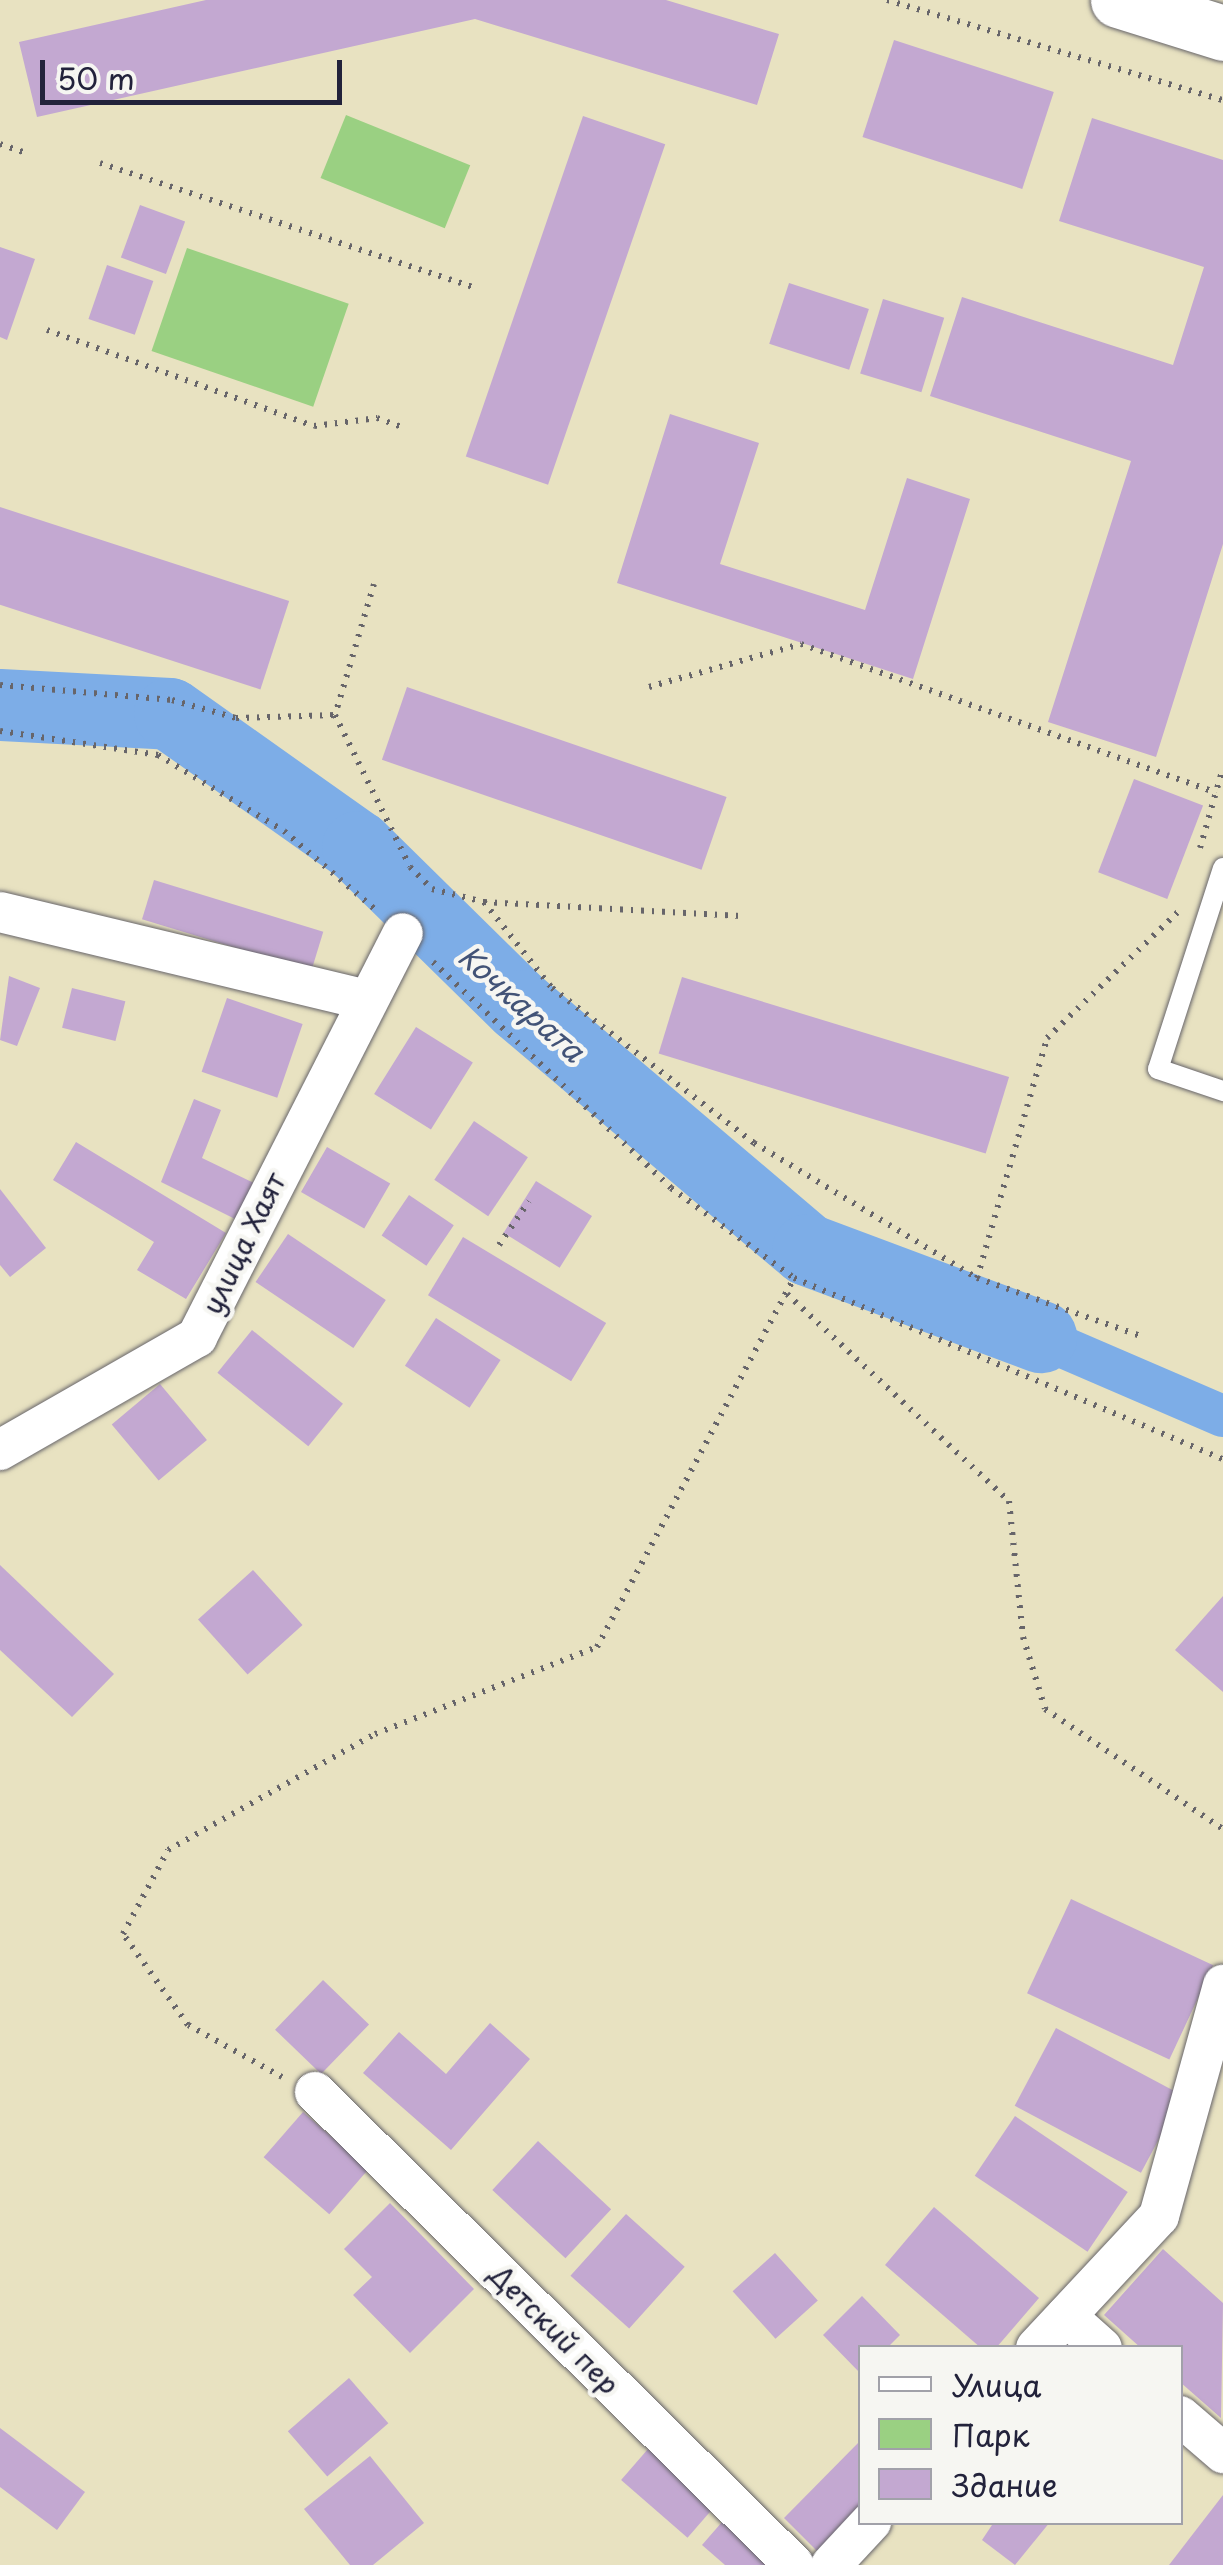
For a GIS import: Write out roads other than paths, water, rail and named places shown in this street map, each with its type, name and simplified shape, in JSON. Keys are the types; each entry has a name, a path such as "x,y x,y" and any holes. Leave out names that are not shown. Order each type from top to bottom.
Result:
{"main road":[{"path":"1118,0 1223,33"}],"street":[{"path":"0,912 363,999"},
{"name":"улица Хаят","path":"0,1450 198,1336 363,999 413,918"},
{"path":"1039,2345 1159,2216 1223,1986"},
{"name":"Детский пер","path":"315,2092 794,2565"},
{"path":"1066,2316 1099,2345"},
{"path":"1183,2419 1223,2452"},
{"path":"831,2565 868,2525"}],"lane":[{"path":"1222,874 1158,1069 1223,1091"}],"waterway":[{"name":"Кочкарата","path":"0,705 170,714 358,847 520,1006 808,1250 1041,1337"},
{"path":"1037,1336 1223,1416"}]}
